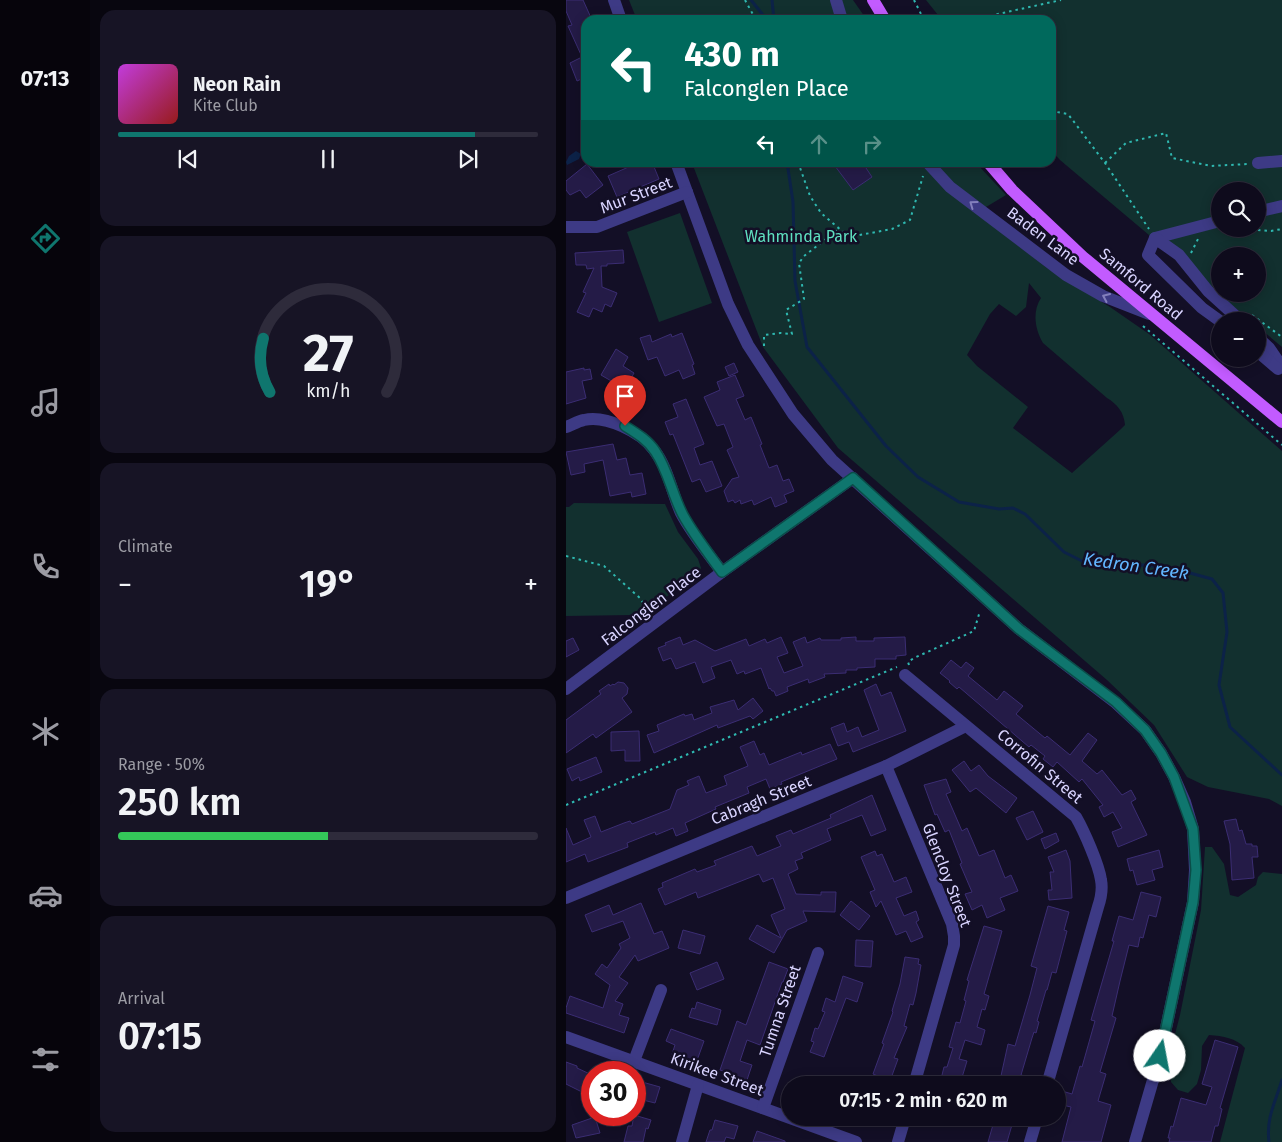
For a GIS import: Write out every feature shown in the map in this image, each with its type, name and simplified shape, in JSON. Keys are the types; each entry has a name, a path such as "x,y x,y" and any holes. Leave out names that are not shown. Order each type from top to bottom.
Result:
{"main road":[{"path":"873,0 882,15"},
{"name":"Samford Road","path":"992,167 1012,190 1047,224 1282,422"}],"street":[{"path":"614,0 619,15"},
{"path":"836,0 840,15"},
{"path":"1258,163 1282,161"},
{"path":"678,167 728,304 748,345 793,414 832,460 1019,629 1116,702 1145,730 1161,753 1174,777 1193,829 1196,870 1193,902 1160,1056 1136,1142"},
{"name":"Baden Lane","path":"932,167 950,187 1066,275 1103,296 1152,314"},
{"name":"Mur Street","path":"566,227 597,227 687,192"},
{"path":"1266,210 1282,206"},
{"path":"1155,238 1211,224"},
{"path":"1155,238 1179,255 1208,292 1237,312"},
{"path":"1155,238 1148,255 1211,314"},
{"path":"1266,344 1282,367"},
{"path":"1266,359 1282,372"},
{"path":"566,427 585,419 604,421 625,426 643,438 655,450 682,513 691,529 722,572"},
{"name":"Falconglen Place","path":"566,689 722,572 853,478"},
{"name":"Corrofin Street","path":"902,670 1076,817 1101,878 1102,894 1050,1076"},
{"name":"Cabragh Street","path":"566,898 886,766 966,726"},
{"name":"Glencloy Street","path":"886,766 952,924 954,936 954,945 917,1076"},
{"name":"Tumna Street","path":"763,1108 818,953"},
{"path":"634,1061 661,990"},
{"name":"Kirikee Street","path":"566,1037 631,1061"},
{"name":"Kirikee Street","path":"646,1066 852,1141"},
{"path":"682,1142 698,1085"},
{"path":"898,1142 903,1126"},
{"path":"1030,1142 1035,1126"}],"path":[{"path":"745,0 753,15"},
{"path":"914,0 922,15"},
{"path":"994,15 1062,0"},
{"path":"1056,112 1068,114 1105,163 1155,238"},
{"path":"1105,163 1126,143 1166,133 1172,158 1211,166 1258,163"},
{"path":"800,167 810,196 821,212 849,237 892,229 910,220 922,176 929,167"},
{"path":"759,362 764,355 764,336 780,333 792,334 786,310 804,298 799,263 804,256 839,229"},
{"path":"1266,231 1282,229"},
{"path":"1139,322 1282,445"},
{"path":"1266,329 1282,337"},
{"path":"566,556 604,566 641,599 644,605 640,620 647,630"},
{"path":"566,805 902,670 910,669 908,662 914,658 974,632 980,611"}],"green space":[{"path":"629,0 853,0 864,15 635,15"},
{"path":"926,0 1282,0 1282,347 1266,334 1266,312 1240,312 1228,302 1266,302 1266,247 1211,247 1211,287 1056,156 1056,15 938,15"},
{"name":"Wahminda Park","path":"694,167 980,167 1006,195 976,213 1047,268 1149,334 1282,451 1282,806 1269,799 1208,787 1187,777 1154,725 1107,680 838,448 763,347","holes":["1029,283 1041,298 1038,303 1036,320 1038,332 1043,343 1114,403 1122,412 1124,420 1125,425 1072,473 1013,428 1028,407 977,366 967,355 990,314 999,304 1016,316 1026,307"]},
{"path":"680,213 712,303 659,322 627,232"},
{"path":"574,503 665,504 678,532 698,559 701,568 698,574 636,619 632,615 566,616 566,507"},
{"path":"1205,847 1212,847 1224,864 1230,895 1238,897 1256,885 1258,877 1263,872 1282,874 1282,1142 1220,1142 1245,1048 1238,1042 1224,1037 1209,1035 1202,1046 1201,1070 1197,1084 1188,1093 1178,1090 1171,1082 1168,1061 1180,1015 1201,910"}],"water":[{"path":"576,151 581,154 579,159 567,165 566,162 569,156"}],"building":[{"path":"566,0 583,0 590,15 581,15 581,55 568,26 572,25 566,11"},
{"path":"581,58 581,79 577,81 570,63"},
{"path":"583,167 589,167 603,185 586,198 580,190 570,195 566,190 566,181"},
{"path":"629,167 654,167 659,179 617,197 608,176"},
{"path":"836,167 865,167 872,177 853,190"},
{"path":"623,250 624,263 601,266 602,287 617,293 611,307 605,304 602,312 593,308 589,317 577,312 586,293 583,292 594,268 587,269 586,265 576,265 575,253"},
{"path":"682,333 694,364 692,365 695,374 683,379 679,370 665,376 657,357 648,360 640,338 650,335 652,342 671,334 672,337"},
{"path":"616,349 628,357 623,366 634,373 625,389 601,375"},
{"path":"734,363 738,372 729,376 725,367"},
{"path":"584,368 584,370 590,369 592,379 582,381 586,398 566,404 566,372"},
{"path":"735,375 744,396 736,399 745,420 751,417 769,468 777,465 783,481 789,479 794,491 784,495 787,502 775,507 771,497 754,505 752,500 741,504 740,500 735,503 733,500 728,502 724,491 732,479 739,477 727,450 733,447 724,424 717,426 704,397 720,390 717,382"},
{"path":"686,399 704,444 694,448 700,465 712,461 722,486 706,492 700,479 692,482 673,434 670,435 665,422 678,417 673,404"},
{"path":"613,444 617,460 626,458 630,475 642,473 646,494 632,497 631,492 610,496 603,460 584,464 585,472 571,475 566,452"},
{"path":"680,637 683,645 695,640 715,651 746,639 749,646 765,639 767,643 781,637 788,653 777,657 784,673 803,666 793,642 805,637 807,643 820,638 821,640 841,640 841,638 856,637 856,641 874,641 874,638 905,637 906,655 896,656 896,659 875,659 875,667 846,670 846,673 824,674 825,677 809,683 808,679 787,687 788,691 776,696 774,691 769,689 761,668 745,674 744,671 737,674 731,660 711,667 715,678 703,683 695,662 676,669 671,658 663,661 658,648"},
{"path":"573,638 579,650 566,657 566,641"},
{"path":"951,660 961,668 966,662 974,668 968,676 997,700 1004,691 1023,706 1016,714 1045,738 1047,736 1070,755 1088,733 1097,740 1082,761 1097,774 1102,770 1122,795 1131,790 1136,799 1131,802 1147,835 1118,847 1112,832 1122,828 1113,812 1104,817 1099,807 1103,805 1082,779 1079,782 1057,762 1053,767 1043,759 1045,756 1031,745 1029,747 959,687 957,689 949,682 940,673"},
{"path":"618,682 624,683 628,688 627,694 622,698 632,712 596,738 593,734 566,753 566,720 601,694 599,691 609,684 610,686"},
{"path":"876,684 881,696 891,692 906,731 853,752 849,742 838,746 831,728 844,723 847,732 858,727 862,737 879,730 864,690"},
{"path":"753,698 763,711 753,719 750,716 718,728 717,725 654,753 647,735 659,731 657,725 684,714 685,716 692,714 694,720 712,713 710,707 734,700 738,710"},
{"path":"639,731 640,761 625,761 625,750 611,751 611,732"},
{"path":"754,741 760,755 764,753 769,765 801,752 802,755 830,744 837,759 781,782 782,784 770,789 766,779 747,787 749,793 715,807 716,809 685,823 688,831 676,836 673,828 656,835 655,832 627,843 628,847 588,862 585,854 566,862 566,828 573,845 591,837 584,820 595,816 601,832 630,821 632,824 670,809 677,790 689,785 687,781 699,776 706,793 727,785 724,776 748,766 740,747"},
{"path":"596,757 602,772 580,781 579,777 572,781 567,769"},
{"path":"964,761 971,771 979,765 988,776 1017,798 1006,813 976,788 970,792 952,770"},
{"path":"946,779 951,792 946,794 962,831 967,828 979,856 994,850 1005,878 1011,875 1018,891 1000,898 1005,910 987,918 982,905 972,910 965,894 972,892 960,864 962,863 949,830 945,832 937,814 935,815 924,785"},
{"path":"872,795 886,830 871,836 862,815 827,829 831,840 801,853 803,858 795,861 798,869 788,874 796,894 821,895 821,892 836,892 835,912 803,911 807,921 787,930 774,953 749,939 757,925 781,938 771,915 785,909 773,878 763,882 759,874 698,898 696,892 665,905 658,889 663,887 662,883 695,869 697,872 716,865 714,861 752,846 757,856 781,846 776,836 791,830 793,834 831,818 830,815"},
{"path":"1033,811 1043,832 1027,840 1016,818"},
{"path":"1236,819 1239,831 1242,830 1246,844 1257,846 1258,857 1252,857 1254,878 1232,880 1230,844 1224,821"},
{"path":"1056,833 1059,841 1045,849 1041,839"},
{"path":"1066,850 1070,861 1072,898 1049,900 1048,890 1052,890 1050,872 1054,872 1048,857"},
{"path":"1159,850 1163,867 1152,870 1155,880 1137,885 1133,870 1130,871 1127,859"},
{"path":"875,851 877,856 882,854 894,882 906,877 912,892 896,898 904,916 916,911 919,920 916,922 923,937 911,942 906,931 896,935 881,901 876,907 870,892 875,890 861,857"},
{"path":"1141,892 1161,897 1156,917 1149,915 1143,938 1140,937 1138,947 1129,945 1120,981 1112,1016 1116,1018 1100,1072 1106,1074 1098,1101 1111,1105 1101,1142 1062,1142 1071,1107 1066,1106 1066,1092 1072,1094 1080,1066 1082,1067 1095,1021 1091,1020 1114,941 1112,941 1119,916 1133,920"},
{"path":"851,901 870,916 859,930 840,915"},
{"path":"641,903 654,934 662,931 669,948 638,961 635,955 619,977 628,983 615,1001 623,1004 619,1015 629,1018 624,1033 566,1013 570,996 603,1008 610,985 595,974 602,964 607,968 621,948 619,944 630,938 623,921 592,932 585,915 609,905 613,915"},
{"path":"1048,906 1069,912 1064,930 1067,931 1056,973 1052,972 1037,1021 1039,1022 1036,1033 1034,1032 1021,1075 1025,1076 1001,1076 1008,1044 1015,1046 1030,995 1037,968 1031,966"},
{"path":"984,926 1002,931 984,994 989,996 985,1010 982,1009 977,1027 985,1030 981,1045 965,1040 959,1059 967,1061 962,1076 942,1076 944,1067 947,1067 953,1048 949,1047 956,1022 960,1023 966,1001 964,1000 969,981 967,980"},
{"path":"683,930 705,936 700,954 678,948"},
{"path":"856,940 873,941 871,967 855,966"},
{"path":"905,957 919,959 918,964 921,965 913,1005 910,1004 904,1026 907,1027 894,1058 898,1059 892,1076 878,1076 873,1074 884,1044 882,1043 900,984"},
{"path":"717,962 724,979 697,990 690,973"},
{"path":"769,962 788,969 760,1045 747,1040 740,1061 752,1065 747,1080 720,1070 737,1021 746,1025"},
{"path":"843,976 863,983 857,1002 846,998 824,1057 810,1052 814,1042 811,1041 815,1028 818,1029 825,1012 822,1011 826,998 835,1002"},
{"path":"697,1002 721,1010 717,1025 689,1017 692,1008 695,1009"},
{"path":"671,1029 704,1041 695,1066 671,1057 675,1045 666,1041"},
{"path":"1215,1040 1238,1047 1220,1108 1222,1109 1218,1126 1215,1126 1211,1142 1169,1142 1171,1126 1173,1127 1181,1098 1206,1105 1212,1087 1202,1084"},
{"path":"566,1062 577,1066 581,1070 581,1092 566,1084"},
{"path":"646,1083 660,1087 655,1103 646,1101"},
{"path":"646,1119 651,1120 648,1129 646,1128 643,1142 624,1142 628,1126 646,1126"},
{"path":"715,1120 738,1126 734,1139 726,1137 724,1142 706,1142"},
{"path":"581,1122 581,1126 598,1126 600,1133 576,1138 572,1125"},
{"path":"993,1126 1012,1126 1007,1142 988,1142"},
{"path":"757,1131 785,1141 785,1142 753,1142"}],"waterway":[{"name":"Kedron Creek","path":"751,0 763,15"},
{"path":"772,0 774,15"},
{"name":"Kedron Creek","path":"788,167 793,202 795,281 807,347 886,446 918,477 959,502 999,509 1013,508 1025,514 1064,552 1086,563 1110,566 1145,565 1179,570 1212,579 1223,593 1227,632 1219,685 1230,727 1282,775"},
{"name":"Kedron Creek","path":"1269,1142 1270,1118 1282,1080"}],"route":[{"path":"625,426 643,438 655,450 682,513 691,529 722,572 853,478 1019,629 1116,702 1145,730 1161,753 1185,802 1193,829 1196,870 1193,902 1160,1056"}]}
